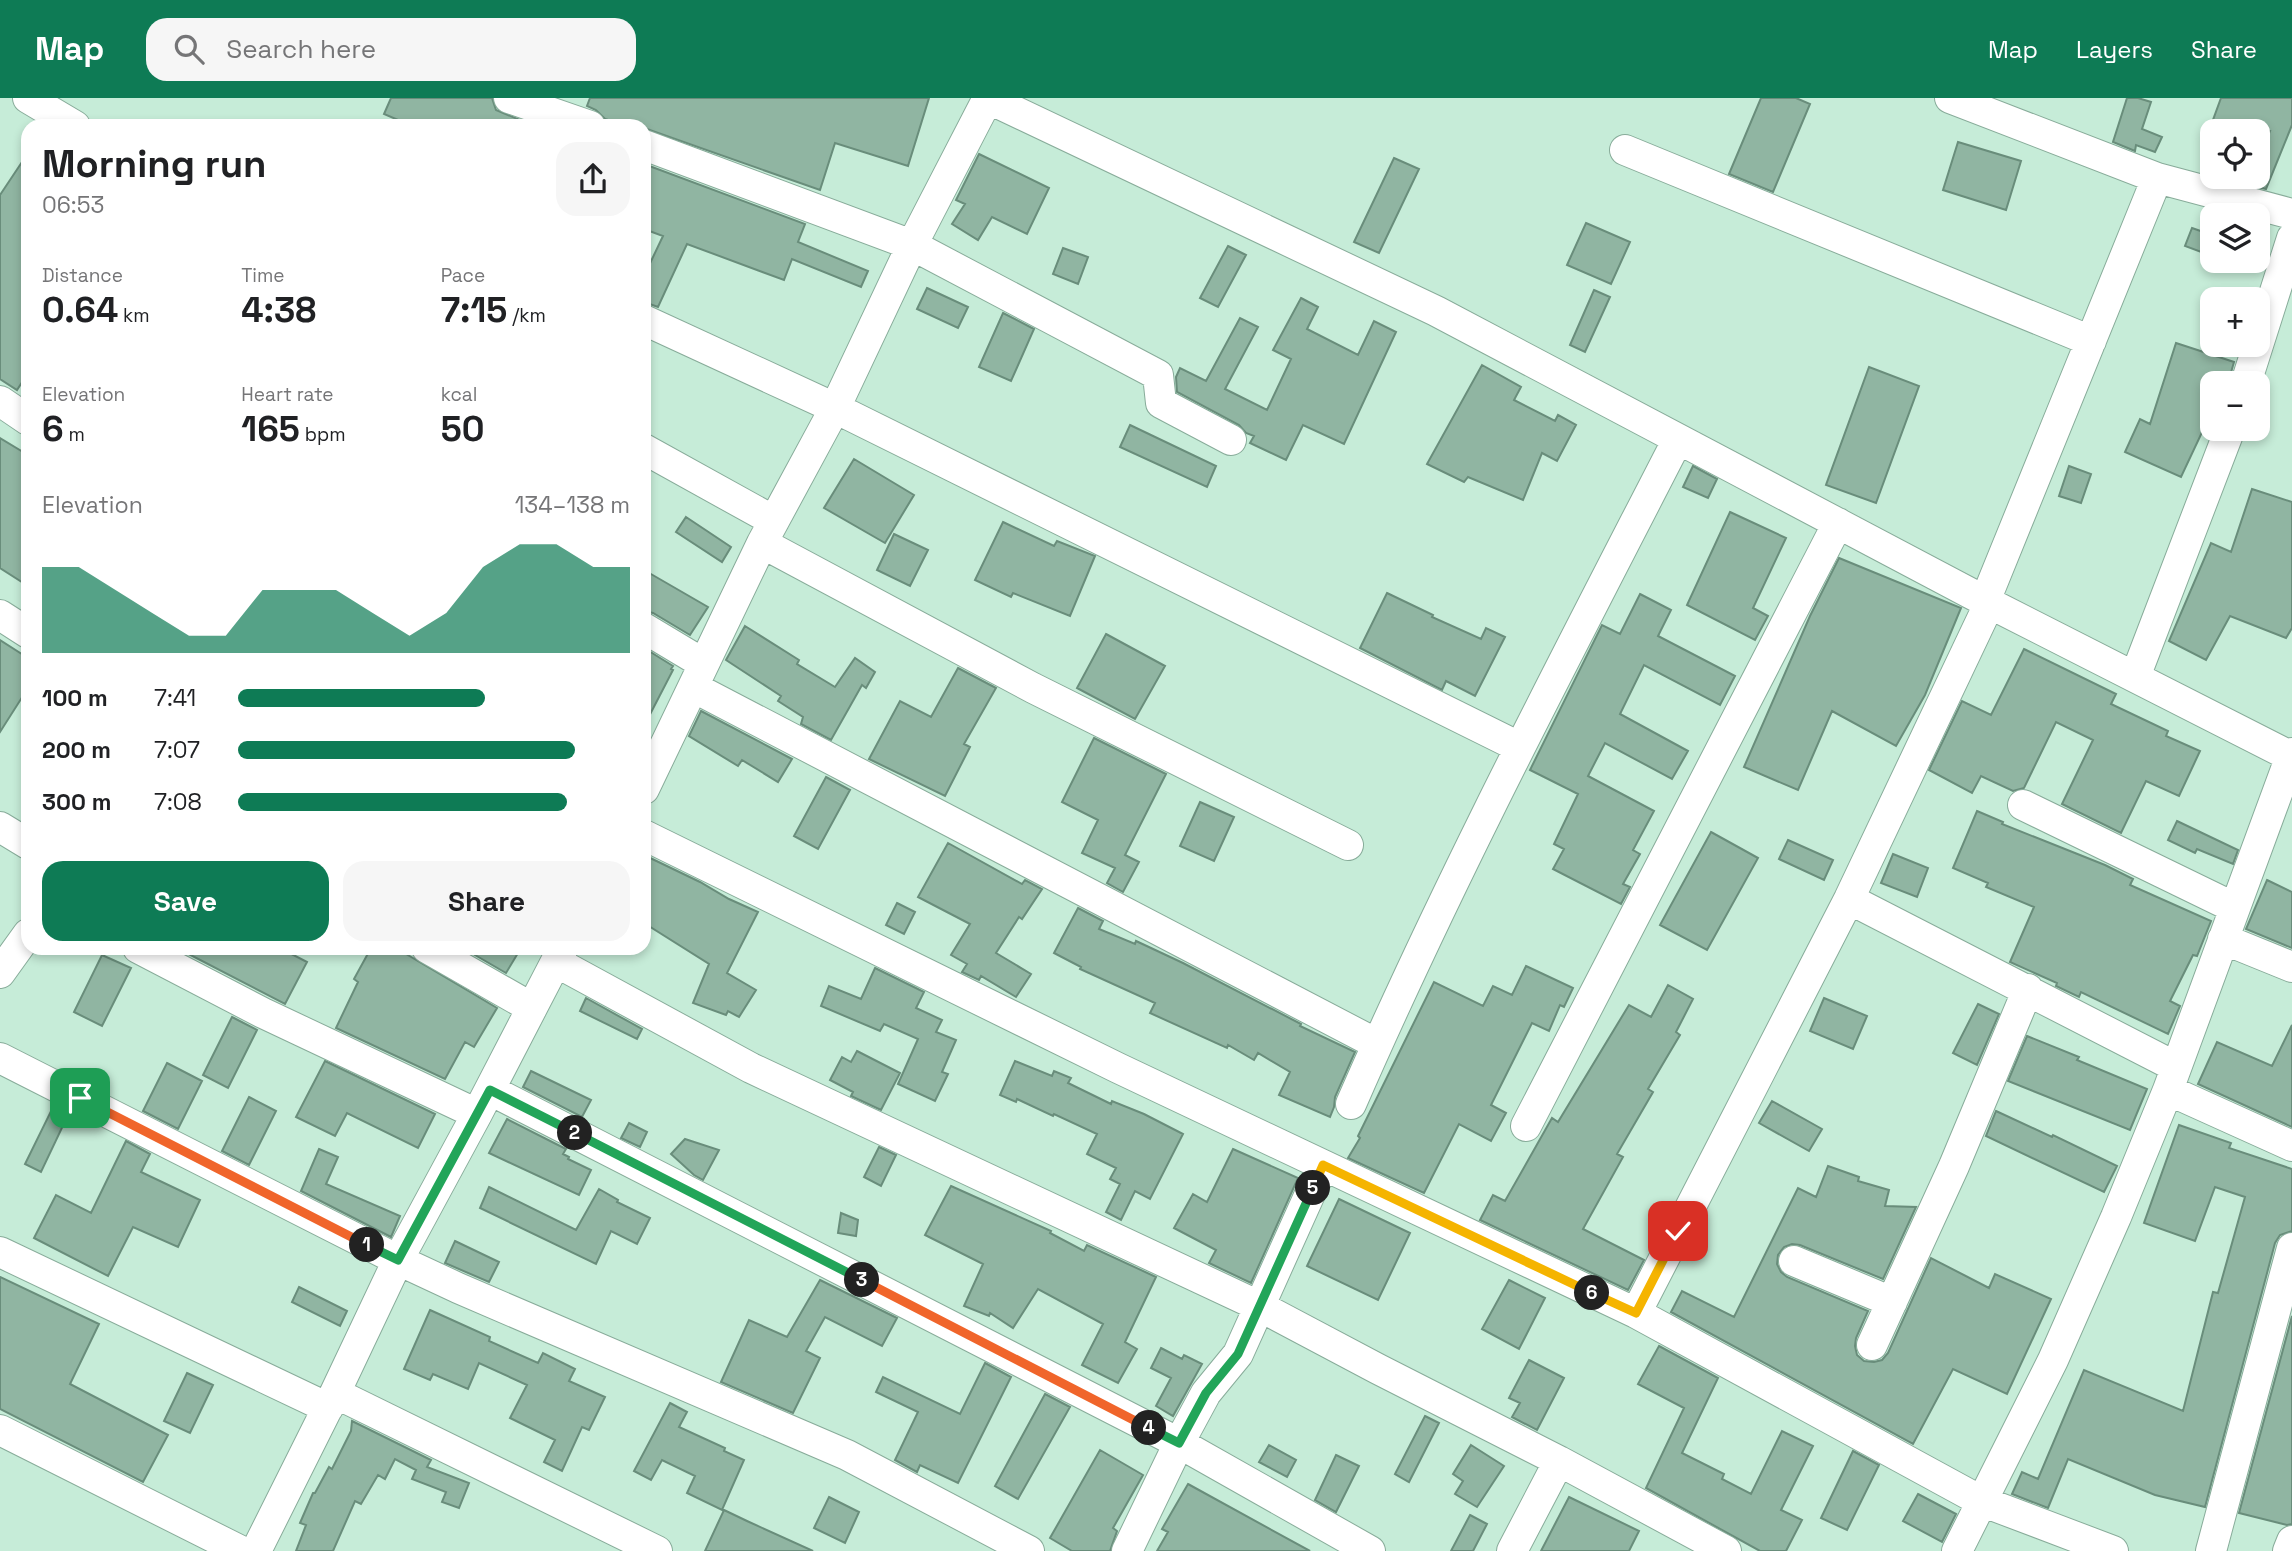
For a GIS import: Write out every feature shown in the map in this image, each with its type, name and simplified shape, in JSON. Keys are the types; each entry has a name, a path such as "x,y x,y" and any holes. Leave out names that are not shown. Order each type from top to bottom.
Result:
{"street":[{"path":"28,98 63,119"},
{"path":"509,98 576,114"},
{"path":"651,774 768,532 835,408 912,245 988,98 1436,312 1987,602 2291,756 2172,1078 2116,1217 2053,1360 1957,1551"},
{"path":"1950,98 2157,178 2292,214"},
{"path":"651,148 912,245 1158,375 1161,403 1231,440"},
{"path":"1625,150 2091,341"},
{"path":"1636,1313 1849,899 1987,602 2157,178"},
{"path":"2250,371 2292,238"},
{"path":"651,323 835,408 1519,747"},
{"path":"0,401 21,413"},
{"path":"1351,1104 1446,896 1519,747 1678,439"},
{"path":"2135,677 2225,441"},
{"path":"651,454 768,532 1033,688 1348,845"},
{"path":"1526,1126 1838,523"},
{"path":"0,615 21,628"},
{"path":"651,634 698,676 1377,1044"},
{"path":"2023,806 2235,908"},
{"path":"0,827 21,840"},
{"path":"651,838 1118,1068 1636,1313 1981,1501 2113,1551"},
{"path":"1849,899 2028,989 2172,1078 2292,1146"},
{"path":"2223,939 2292,967"},
{"path":"0,973 21,944"},
{"path":"151,955 263,1013 484,1102 1179,1443 1370,1551"},
{"path":"439,955 532,1008"},
{"path":"256,1551 398,1260 484,1102 559,955 751,1068 1259,1306 1559,1461 1726,1551"},
{"path":"1872,1345 1954,1166 2028,989"},
{"path":"0,1058 398,1260 847,1455 1029,1551"},
{"path":"1127,1551 1206,1393 1238,1354 1323,1165"},
{"path":"2211,1551 2292,1248"},
{"path":"0,1252 331,1400 657,1551"},
{"path":"1794,1261 1892,1302"},
{"path":"0,1430 241,1551"},
{"path":"1512,1551 1559,1461"},
{"path":"2288,1551 2292,1541"}],"building":[{"path":"391,98 492,98 496,110 517,119 396,119 384,114"},
{"path":"590,98 929,98 908,166 835,143 820,190 651,130 651,119 605,119 587,106"},
{"path":"1761,98 1796,98 1810,104 1773,192 1729,174"},
{"path":"2127,98 2151,102 2142,129 2162,137 2155,152 2136,145 2135,151 2113,142"},
{"path":"2221,98 2292,98 2292,125 2270,179 2270,119 2213,119"},
{"path":"1958,142 2021,161 2006,210 1943,190"},
{"path":"979,154 1049,188 1027,234 992,217 978,240 952,224 965,204 956,200"},
{"path":"1394,158 1419,169 1379,253 1354,242"},
{"path":"21,164 21,384 17,390 0,379 0,195"},
{"path":"651,167 805,224 798,242 868,271 861,287 792,259 784,280 687,244 658,307 651,304 651,261 663,236 651,232"},
{"path":"1586,223 1630,242 1611,284 1567,265"},
{"path":"2192,228 2200,231 2200,252 2185,246"},
{"path":"1228,246 1246,255 1218,307 1200,298"},
{"path":"1063,248 1088,257 1078,284 1053,274"},
{"path":"927,288 968,307 958,328 917,309"},
{"path":"1594,290 1610,297 1585,352 1570,345"},
{"path":"1301,298 1318,307 1307,329 1358,355 1374,321 1396,332 1344,444 1303,425 1286,460 1250,443 1254,436 1246,433 1239,425 1177,392 1176,377 1180,368 1206,381 1240,318 1258,327 1225,389 1267,410 1291,359 1273,350"},
{"path":"1003,313 1034,329 1011,381 979,367"},
{"path":"2176,343 2200,351 2200,357 2219,357 2234,362 2231,371 2200,371 2200,437 2181,477 2125,452 2140,419 2150,424"},
{"path":"1482,365 1521,387 1514,400 1555,421 1558,415 1576,425 1557,461 1542,453 1523,500 1468,477 1464,482 1427,464"},
{"path":"1869,367 1919,386 1876,503 1826,485"},
{"path":"1130,425 1216,466 1207,487 1120,447"},
{"path":"0,438 21,451 21,582 0,568"},
{"path":"854,459 914,495 885,543 824,508"},
{"path":"1693,466 1717,479 1708,498 1683,487"},
{"path":"2069,466 2091,474 2081,503 2059,496"},
{"path":"2252,489 2292,502 2292,628 2286,638 2230,616 2206,660 2169,641 2211,543 2231,552"},
{"path":"1730,512 1786,538 1753,608 1768,616 1755,640 1687,605"},
{"path":"686,517 731,547 722,562 676,532"},
{"path":"1003,522 1054,546 1057,541 1095,556 1070,616 1013,593 1011,597 975,580"},
{"path":"894,534 928,550 910,586 877,570"},
{"path":"1839,558 1961,608 1925,695 1896,746 1832,711 1798,790 1744,767 1810,616"},
{"path":"651,574 708,607 690,635 653,613"},
{"path":"1387,593 1481,639 1486,628 1505,637 1475,696 1446,681 1442,690 1360,648"},
{"path":"1640,594 1671,610 1658,636 1735,676 1720,705 1644,665 1620,714 1688,751 1672,779 1605,743 1588,776 1654,811 1633,850 1640,854 1623,884 1630,887 1621,904 1553,869 1564,849 1554,844 1578,794 1530,770 1602,625 1620,634"},
{"path":"745,626 799,660 797,664 835,687 855,658 875,672 866,688 862,685 831,740 801,724 803,717 778,701 781,696 726,660"},
{"path":"1106,634 1165,666 1135,719 1077,688"},
{"path":"0,640 21,654 21,699 0,732"},
{"path":"2024,649 2116,694 2111,704 2168,731 2166,736 2200,751 2179,796 2146,781 2121,833 2062,804 2093,740 2056,722 2024,788 2013,791 1981,776 1972,793 1929,770 1962,701 1991,715"},
{"path":"651,652 673,666 651,712"},
{"path":"958,668 996,688 964,744 970,747 945,796 869,759 900,701 931,717"},
{"path":"701,711 792,759 778,782 742,760 738,766 689,736"},
{"path":"1094,738 1166,774 1125,855 1139,862 1123,892 1107,883 1115,868 1082,853 1098,820 1062,802"},
{"path":"826,777 850,790 818,849 794,836"},
{"path":"1200,802 1234,817 1214,861 1180,846"},
{"path":"1977,811 2003,822 2002,824 2105,865 2133,879 2130,885 2211,921 2197,956 2193,955 2170,1001 2180,1006 2168,1034 2081,992 2079,997 2056,986 2057,983 2010,962 2034,907 1986,887 1988,883 1953,868"},
{"path":"2177,821 2238,850 2233,864 2197,849 2195,853 2168,840"},
{"path":"1711,832 1758,858 1707,950 1660,925"},
{"path":"1788,840 1833,860 1824,880 1779,859"},
{"path":"948,843 1022,884 1025,880 1042,889 1022,919 1019,917 996,953 1031,974 1016,997 981,976 979,980 962,972 967,964 951,955 970,924 918,897"},
{"path":"1893,854 1928,868 1917,897 1881,883"},
{"path":"651,858 758,912 727,973 756,990 739,1017 728,1011 726,1015 693,1003 709,964 651,927"},
{"path":"2267,880 2292,892 2292,948 2246,929"},
{"path":"897,903 915,912 904,934 886,925"},
{"path":"1078,908 1103,921 1099,929 1135,944 1136,941 1183,963 1301,1024 1300,1026 1355,1052 1335,1097 1330,1117 1279,1095 1290,1072 1258,1053 1254,1060 1228,1045 1227,1048 1150,1013 1155,1003 1080,969 1081,967 1054,953"},
{"path":"102,955 131,968 102,1026 74,1012"},
{"path":"190,955 294,955 307,962 285,1004"},
{"path":"367,955 408,955 497,1008 474,1047 465,1042 445,1079 336,1028 358,982 354,979"},
{"path":"475,955 517,955 506,973"},
{"path":"1526,966 1573,988 1564,1007 1560,1005 1549,1031 1532,1023 1491,1105 1506,1113 1491,1141 1459,1124 1424,1193 1348,1158 1434,982 1483,1006 1493,986 1512,995"},
{"path":"875,968 924,992 916,1008 942,1020 936,1032 956,1040 942,1072 948,1074 935,1101 898,1084 918,1039 884,1024 880,1031 821,1006 829,986 861,999"},
{"path":"1668,985 1693,999 1676,1032 1680,1035 1648,1089 1653,1092 1617,1154 1623,1157 1583,1229 1644,1260 1628,1290 1480,1220 1493,1195 1505,1201 1552,1118 1558,1122 1629,1005 1651,1017"},
{"path":"586,998 642,1029 637,1039 580,1011"},
{"path":"1824,998 1867,1016 1853,1049 1810,1031"},
{"path":"1978,1004 1999,1014 1977,1065 1953,1053"},
{"path":"232,1017 257,1030 228,1088 203,1075"},
{"path":"2292,1025 2292,1127 2198,1084 2217,1042 2272,1066"},
{"path":"2027,1036 2147,1089 2130,1130 2008,1081"},
{"path":"857,1051 900,1073 881,1110 851,1096 853,1092 830,1080 842,1057 851,1062"},
{"path":"325,1061 435,1114 418,1148 347,1113 335,1136 296,1117"},
{"path":"1015,1061 1052,1076 1054,1071 1071,1078 1068,1083 1111,1104 1112,1101 1144,1114 1183,1134 1150,1199 1135,1191 1121,1220 1106,1212 1120,1184 1110,1179 1116,1168 1087,1154 1097,1134 1017,1099 1016,1102 1000,1095"},
{"path":"167,1063 202,1081 178,1129 143,1111"},
{"path":"531,1071 591,1100 582,1117 523,1087"},
{"path":"249,1097 276,1111 249,1165 222,1151"},
{"path":"1772,1101 1822,1129 1809,1151 1759,1123"},
{"path":"54,1105 69,1113 41,1172 25,1164"},
{"path":"1996,1111 2117,1166 2104,1192 1986,1136"},
{"path":"507,1119 566,1149 563,1154 569,1157 568,1159 591,1170 579,1195 489,1153"},
{"path":"629,1123 647,1132 640,1147 621,1138"},
{"path":"2179,1125 2231,1143 2229,1148 2292,1169 2292,1231 2280,1235 2275,1243 2205,1507 2155,1495 2068,1459 2048,1508 2012,1494 2022,1472 2038,1479 2084,1370 2183,1411 2213,1292 2218,1293 2245,1197 2215,1187 2195,1241 2144,1223"},
{"path":"685,1139 719,1150 703,1180 671,1154"},
{"path":"126,1141 150,1154 141,1172 200,1200 178,1247 133,1227 108,1276 34,1238 56,1195 91,1213"},
{"path":"879,1147 896,1155 881,1186 864,1177"},
{"path":"319,1149 338,1157 326,1184 400,1216 391,1237 301,1191"},
{"path":"1233,1149 1298,1178 1251,1283 1209,1263 1216,1250 1174,1228 1193,1194 1207,1202"},
{"path":"1828,1166 1859,1177 1858,1181 1889,1190 1885,1206 1916,1207 1883,1279 1800,1245 1784,1247 1778,1255 1777,1264 1787,1277 1868,1311 1855,1346 1857,1355 1864,1361 1882,1360 1888,1353 1931,1258 1989,1288 1995,1274 2051,1299 2007,1394 1953,1369 1913,1444 1671,1312 1682,1291 1734,1317 1798,1188 1816,1197"},
{"path":"951,1186 1051,1231 1050,1233 1084,1251 1087,1245 1156,1277 1125,1342 1137,1349 1118,1383 1082,1365 1103,1324 1038,1289 1013,1328 990,1313 989,1316 964,1306 983,1264 925,1235"},
{"path":"489,1187 576,1230 599,1189 618,1200 617,1202 650,1218 637,1244 611,1231 596,1264 480,1208"},
{"path":"1339,1199 1410,1233 1378,1300 1307,1266"},
{"path":"841,1213 858,1220 856,1236 838,1233"},
{"path":"455,1241 499,1262 489,1282 445,1263"},
{"path":"0,1277 99,1324 70,1384 168,1435 143,1482 0,1409"},
{"path":"820,1280 897,1318 882,1346 825,1317 806,1351 820,1358 793,1413 721,1382 749,1320 787,1337"},
{"path":"1509,1280 1545,1298 1519,1349 1482,1329"},
{"path":"299,1287 347,1311 340,1326 292,1302"},
{"path":"430,1310 490,1337 489,1341 538,1363 543,1353 575,1369 569,1381 605,1397 589,1430 582,1427 562,1471 544,1462 555,1440 510,1418 527,1385 479,1363 468,1389 433,1374 430,1380 404,1369"},
{"path":"2292,1316 2292,1524 2287,1525 2239,1513"},
{"path":"1659,1346 1718,1378 1682,1453 1724,1474 1722,1479 1751,1494 1782,1431 1813,1446 1781,1510 1802,1520 1786,1551 1760,1551 1646,1488 1684,1408 1638,1384"},
{"path":"1161,1348 1182,1359 1184,1355 1202,1364 1173,1416 1156,1406 1171,1378 1151,1368"},
{"path":"1529,1360 1564,1378 1537,1430 1512,1417 1520,1403 1509,1398"},
{"path":"985,1363 1011,1377 958,1483 920,1465 917,1472 895,1460 918,1412 876,1392 883,1377 960,1414"},
{"path":"187,1373 213,1385 190,1433 164,1421"},
{"path":"1045,1394 1070,1407 1018,1499 995,1486"},
{"path":"670,1403 687,1412 679,1427 744,1460 722,1510 687,1493 695,1476 662,1460 651,1480 634,1471"},
{"path":"1425,1416 1439,1423 1409,1482 1395,1474"},
{"path":"352,1421 431,1460 427,1467 469,1483 459,1508 442,1502 446,1492 412,1479 416,1470 395,1459 385,1479 378,1475 361,1504 355,1501 333,1551 296,1551 306,1525 300,1523 313,1493 329,1467 332,1469 351,1431"},
{"path":"1269,1445 1296,1460 1287,1477 1259,1462"},
{"path":"1471,1445 1504,1466 1477,1507 1455,1494 1463,1481 1453,1474"},
{"path":"1100,1450 1143,1475 1113,1528 1117,1531 1110,1551 1072,1551 1050,1538"},
{"path":"1853,1451 1879,1465 1847,1530 1821,1518"},
{"path":"1336,1455 1359,1466 1336,1512 1315,1500"},
{"path":"1188,1484 1310,1551 1157,1551 1168,1532 1162,1529"},
{"path":"1918,1494 1956,1514 1942,1542 1903,1521"},
{"path":"829,1497 859,1512 845,1543 814,1528"},
{"path":"1569,1497 1639,1531 1629,1551 1541,1551"},
{"path":"724,1510 747,1521 813,1551 705,1551"},
{"path":"1470,1515 1487,1524 1473,1551 1451,1551"}],"route":[{"path":"80,1098 398,1260 490,1090 1179,1443 1206,1393 1238,1354 1323,1165 1636,1313 1678,1231"}]}
